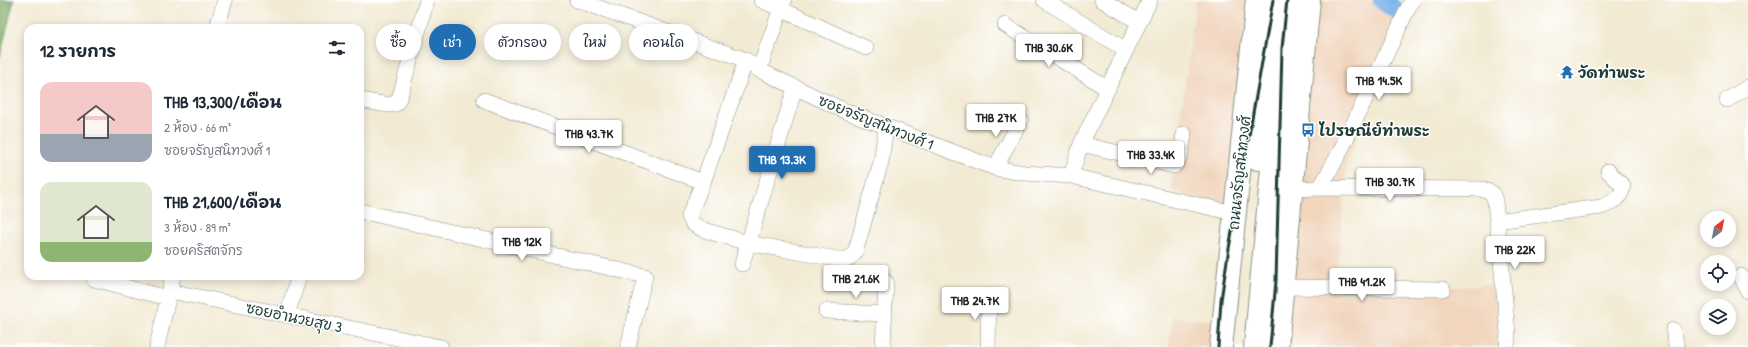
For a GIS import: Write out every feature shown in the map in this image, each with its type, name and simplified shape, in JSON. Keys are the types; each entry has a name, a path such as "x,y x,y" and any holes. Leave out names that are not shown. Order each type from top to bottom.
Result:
{"main road":[{"name":"ถนนจรัญสนิทวงศ์","path":"1221,347 1257,0"},
{"name":"ถนนจรัญสนิทวงศ์","path":"1240,347 1273,0"},
{"path":"1255,347 1288,0"},
{"path":"1277,347 1309,0"}],"street":[{"path":"218,24 225,0"},
{"path":"364,101 388,105 396,104 400,96 427,0"},
{"name":"ซอยจรัญสนิทวงศ์ 1","path":"577,0 746,60 759,70 842,110 996,168 1024,173 1070,176 1234,213"},
{"path":"761,0 782,4 866,48"},
{"path":"1044,0 1126,50"},
{"path":"1102,0 1139,22"},
{"path":"1070,176 1081,144 1150,0"},
{"path":"1320,188 1339,154 1409,6 1414,0"},
{"path":"759,70 782,4"},
{"path":"1005,25 1108,89"},
{"path":"746,60 703,182 689,216 693,224 704,230 748,243 842,260 852,257 856,253 881,162 886,127"},
{"path":"1727,100 1748,87"},
{"path":"742,264 795,88"},
{"path":"484,100 703,182"},
{"path":"996,168 1021,120"},
{"path":"1081,144 1174,166 1178,162 1184,134"},
{"path":"1497,221 1601,207 1609,204 1620,196 1623,191 1623,186 1608,171"},
{"path":"1292,189 1482,189 1492,193 1494,197 1497,221 1508,334 1507,347"},
{"path":"364,212 645,276 628,347"},
{"path":"1741,276 1748,291"},
{"name":"ซอยอำนวยสุข 3","path":"99,280 287,315 441,347"},
{"path":"157,347 173,280"},
{"path":"287,315 298,280"},
{"path":"883,347 883,314 886,282"},
{"path":"1283,287 1443,289"},
{"path":"988,347 989,296"},
{"path":"826,311 883,314"},
{"path":"1673,330 1677,347"}],"shaded area":[{"path":"1196,0 1253,0 1230,206 1171,191"},
{"path":"1316,0 1385,0 1408,22 1347,162 1335,294 1508,284 1507,347 1283,347"},
{"path":"1172,317 1212,321 1210,347 1169,347"}],"green space":[{"path":"0,0 14,0 0,57"}],"waterway":[{"path":"1382,0 1393,8"}],"railway":[{"path":"1218,347 1221,300 1228,254 1273,0"},
{"path":"1270,347 1276,281 1282,48 1287,0"}],"place":[{"name":"วัดท่าพระ","path":"1567,72"},
{"name":"ไปรษณีย์ท่าพระ","path":"1308,130"}]}
